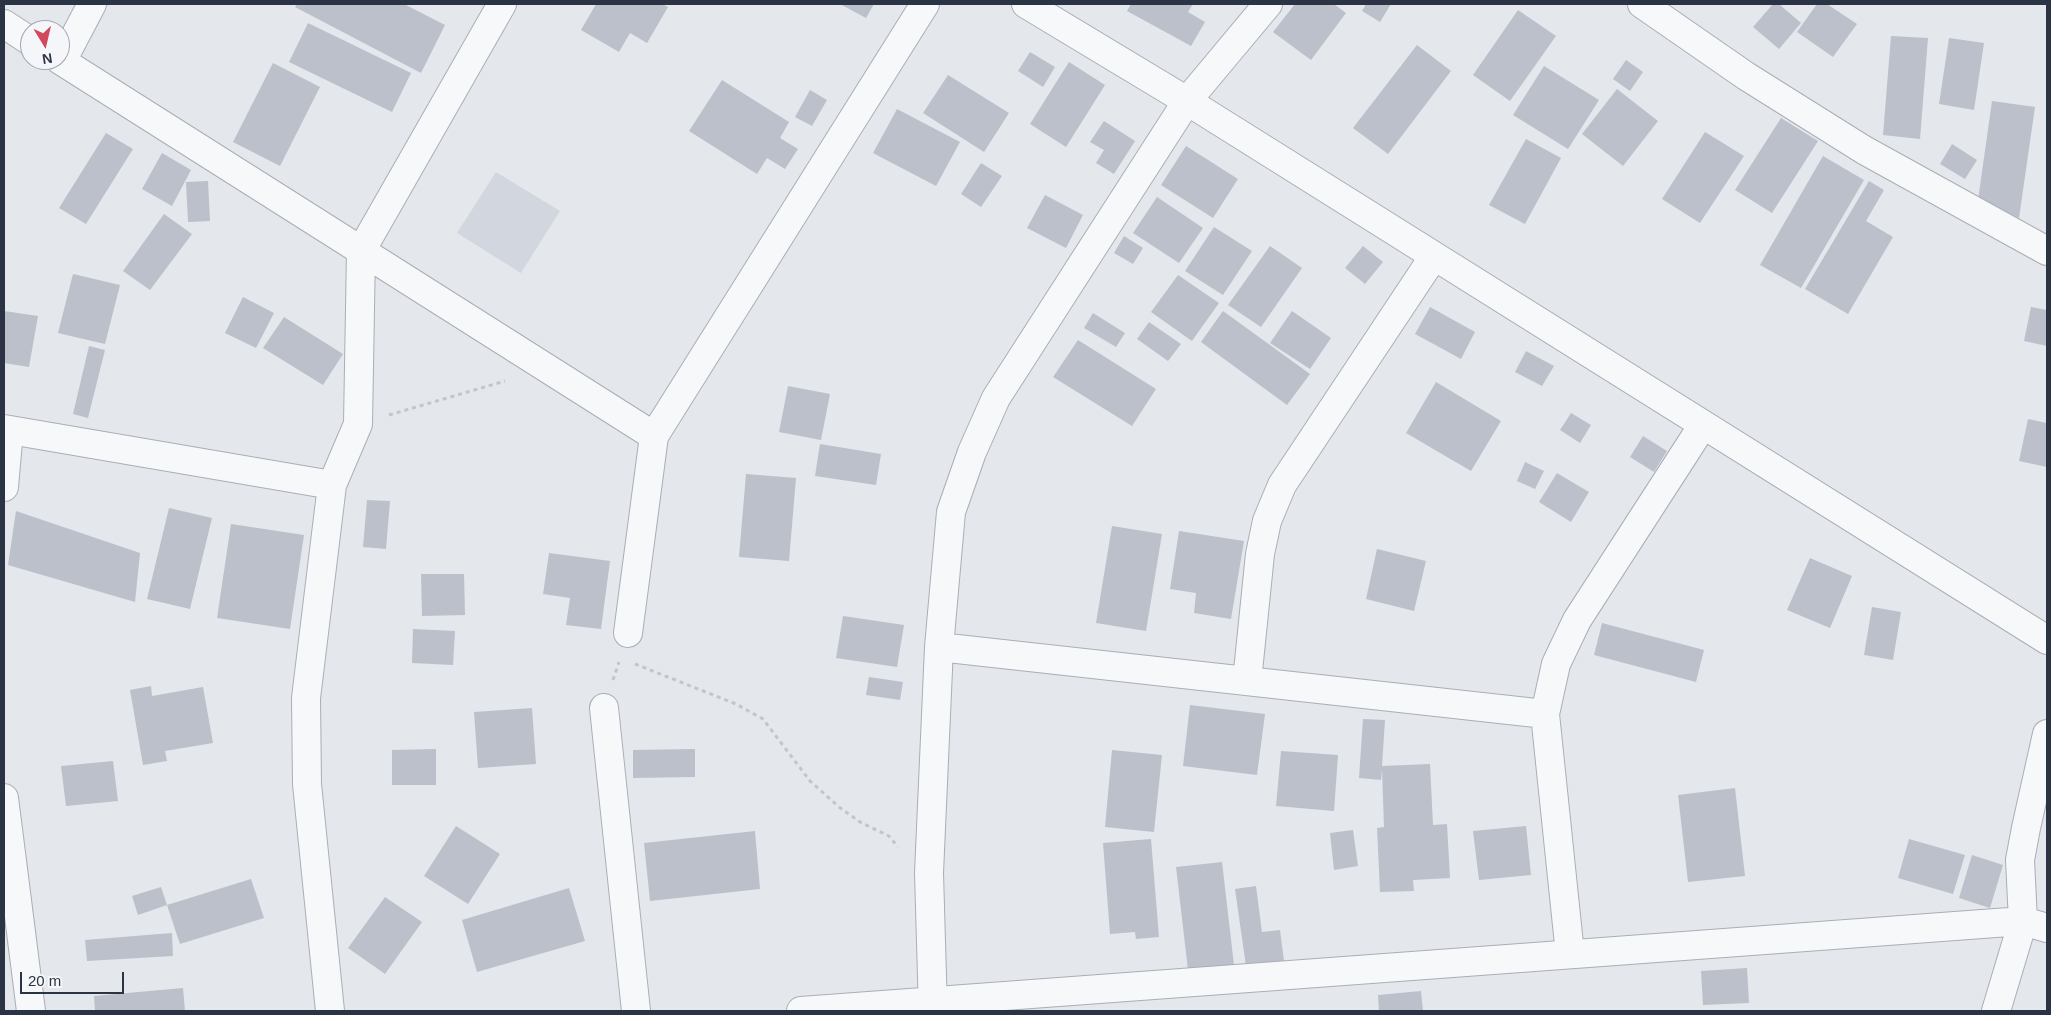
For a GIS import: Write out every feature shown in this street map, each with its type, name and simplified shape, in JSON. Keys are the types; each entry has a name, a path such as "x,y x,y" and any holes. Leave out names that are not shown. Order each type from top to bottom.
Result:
{"street":[{"path":"70,44 92,4"},
{"path":"330,1011 307,784 306,698 332,485 358,424 361,251 502,4"},
{"path":"624,645 654,436 925,4"},
{"path":"1026,4 1187,101 2047,640"},
{"path":"932,1006 929,873 939,647 951,512 976,443 996,398 1187,101 1268,4"},
{"path":"1642,4 1746,76 1864,150 2047,251"},
{"path":"4,24 20,34"},
{"path":"70,66 654,436"},
{"path":"1247,681 1260,554 1267,521 1282,485 1434,256"},
{"path":"1570,954 1545,714 1556,664 1576,620 1704,425"},
{"path":"4,487 7,430 332,485"},
{"path":"939,647 1545,714"},
{"path":"604,708 636,1011"},
{"path":"1996,1011 2035,925 2020,860 2047,734"},
{"path":"4,798 32,1011"},
{"path":"801,1011 932,1006 1570,954 2035,925"}],"path":[{"path":"358,424 547,369"},
{"path":"604,708 624,645 763,719 810,781 839,808 889,836 900,850 929,873"}],"shaded area":[{"path":"496,172 560,211 521,273 457,233"}],"building":[{"path":"297,4 404,4 445,25 421,73 295,7"},
{"path":"596,4 662,4 668,7 647,43 630,33 619,52 581,30"},
{"path":"840,4 874,4 866,18"},
{"path":"1131,4 1193,4 1188,12 1205,22 1191,46 1127,11"},
{"path":"1295,4 1334,4 1346,13 1311,60 1273,32"},
{"path":"1366,4 1391,4 1380,22 1362,11"},
{"path":"1773,4 1779,4 1801,23 1779,49 1753,27"},
{"path":"1817,4 1827,4 1857,24 1833,57 1797,32"},
{"path":"1518,10 1556,36 1510,101 1473,75"},
{"path":"308,23 411,73 392,112 289,62"},
{"path":"1891,36 1928,38 1920,139 1883,135"},
{"path":"1949,38 1984,43 1974,110 1939,104"},
{"path":"1417,45 1451,71 1388,154 1353,128"},
{"path":"1030,52 1055,67 1043,87 1018,71"},
{"path":"1626,60 1643,72 1630,91 1613,79"},
{"path":"1069,62 1105,85 1066,147 1030,124"},
{"path":"273,63 320,87 280,166 233,142"},
{"path":"1544,66 1599,100 1568,149 1513,115"},
{"path":"948,75 1009,113 984,152 923,113"},
{"path":"722,80 789,122 780,138 798,149 785,169 767,158 757,174 689,131"},
{"path":"1617,89 1658,121 1623,166 1582,134"},
{"path":"810,90 827,100 812,126 795,117"},
{"path":"1992,101 2035,107 2019,218 1978,200"},
{"path":"897,109 960,142 936,186 873,153"},
{"path":"1781,118 1818,141 1772,213 1735,190"},
{"path":"1104,121 1135,141 1114,174 1096,163 1104,150 1090,142"},
{"path":"1705,132 1744,156 1700,223 1662,199"},
{"path":"106,133 133,149 86,224 59,208"},
{"path":"1526,139 1561,158 1525,224 1489,205"},
{"path":"1952,144 1977,160 1965,179 1940,164"},
{"path":"1186,146 1238,179 1213,218 1161,185"},
{"path":"162,153 191,170 172,206 142,189"},
{"path":"1823,156 1864,180 1801,288 1760,265"},
{"path":"981,163 1002,176 981,207 961,194"},
{"path":"208,181 210,221 188,222 186,182"},
{"path":"1869,181 1884,190 1866,221 1893,237 1848,314 1805,289"},
{"path":"1045,195 1083,215 1066,248 1027,228"},
{"path":"1157,197 1203,228 1179,263 1133,233"},
{"path":"164,214 192,234 150,290 123,271"},
{"path":"1214,227 1252,251 1223,295 1185,271"},
{"path":"1124,236 1143,248 1133,264 1114,253"},
{"path":"1270,246 1302,268 1261,327 1228,305"},
{"path":"1363,246 1383,262 1365,284 1345,268"},
{"path":"73,274 120,285 105,344 58,333"},
{"path":"1178,275 1219,303 1192,341 1151,312"},
{"path":"243,297 274,313 256,348 225,333"},
{"path":"1430,307 1475,332 1461,359 1415,334"},
{"path":"2031,307 2047,310 2047,346 2024,341"},
{"path":"4,311 38,316 29,367 4,363"},
{"path":"1223,311 1310,374 1287,405 1201,342"},
{"path":"1292,311 1331,338 1310,369 1270,343"},
{"path":"1093,313 1125,333 1116,347 1084,328"},
{"path":"284,317 343,354 323,385 263,348"},
{"path":"1149,322 1181,344 1168,361 1137,339"},
{"path":"1078,340 1156,389 1132,426 1053,377"},
{"path":"89,346 105,350 88,418 73,414"},
{"path":"1526,351 1554,366 1542,386 1515,372"},
{"path":"1436,382 1501,421 1471,471 1406,433"},
{"path":"788,386 830,394 821,440 779,432"},
{"path":"1571,413 1591,425 1580,443 1560,430"},
{"path":"2028,419 2047,423 2047,467 2019,461"},
{"path":"1643,436 1667,451 1654,472 1630,457"},
{"path":"820,444 881,454 876,485 815,476"},
{"path":"1525,462 1544,471 1535,489 1517,481"},
{"path":"1557,473 1589,492 1571,522 1539,502"},
{"path":"746,474 796,478 789,561 739,557"},
{"path":"367,500 390,501 386,549 363,547"},
{"path":"169,508 212,518 190,609 147,599"},
{"path":"16,511 140,553 135,602 8,565"},
{"path":"231,524 304,535 290,629 217,618"},
{"path":"1112,526 1162,534 1146,631 1096,623"},
{"path":"1179,531 1244,541 1231,619 1194,613 1196,593 1170,589"},
{"path":"1377,549 1426,561 1414,611 1366,599"},
{"path":"549,553 610,561 601,629 566,625 570,598 543,594"},
{"path":"1810,558 1852,576 1830,628 1787,610"},
{"path":"421,574 464,574 465,615 422,616"},
{"path":"1872,607 1901,612 1893,660 1864,655"},
{"path":"843,616 904,625 897,667 836,658"},
{"path":"1602,623 1704,650 1696,682 1594,655"},
{"path":"413,629 455,631 453,665 412,663"},
{"path":"869,677 903,682 900,700 866,695"},
{"path":"151,686 152,696 203,687 213,743 165,751 167,761 143,765 130,690"},
{"path":"1190,705 1265,714 1257,775 1183,766"},
{"path":"532,708 536,764 478,768 474,712"},
{"path":"1363,719 1385,720 1382,766 1430,764 1433,825 1447,824 1450,878 1413,880 1414,891 1380,892 1377,828 1384,827 1382,769 1381,780 1359,778"},
{"path":"436,749 436,785 392,785 392,750"},
{"path":"695,749 695,777 633,778 633,750"},
{"path":"1112,750 1162,755 1154,832 1105,827"},
{"path":"1281,751 1338,755 1334,811 1276,806"},
{"path":"113,761 118,801 66,806 61,766"},
{"path":"1735,788 1745,876 1688,882 1678,795"},
{"path":"456,826 500,854 468,904 424,876"},
{"path":"1526,826 1531,875 1479,880 1473,831"},
{"path":"1353,830 1358,866 1334,870 1330,833"},
{"path":"755,831 760,889 650,901 644,843"},
{"path":"1151,839 1159,937 1136,939 1135,932 1110,934 1103,843"},
{"path":"1909,839 1965,855 1953,894 1898,878"},
{"path":"1972,855 2003,865 1990,908 1959,898"},
{"path":"1222,862 1234,965 1188,970 1176,867"},
{"path":"251,879 264,918 180,944 167,905"},
{"path":"1256,886 1262,932 1280,930 1284,961 1246,966 1235,889"},
{"path":"161,887 167,905 138,915 132,896"},
{"path":"569,888 585,941 477,972 462,920"},
{"path":"385,897 422,922 385,974 348,948"},
{"path":"172,933 173,956 87,961 85,940"},
{"path":"1747,968 1749,1003 1703,1005 1701,971"},
{"path":"183,988 185,1011 95,1011 94,996"},
{"path":"1421,991 1423,1011 1379,1011 1378,995"}]}
